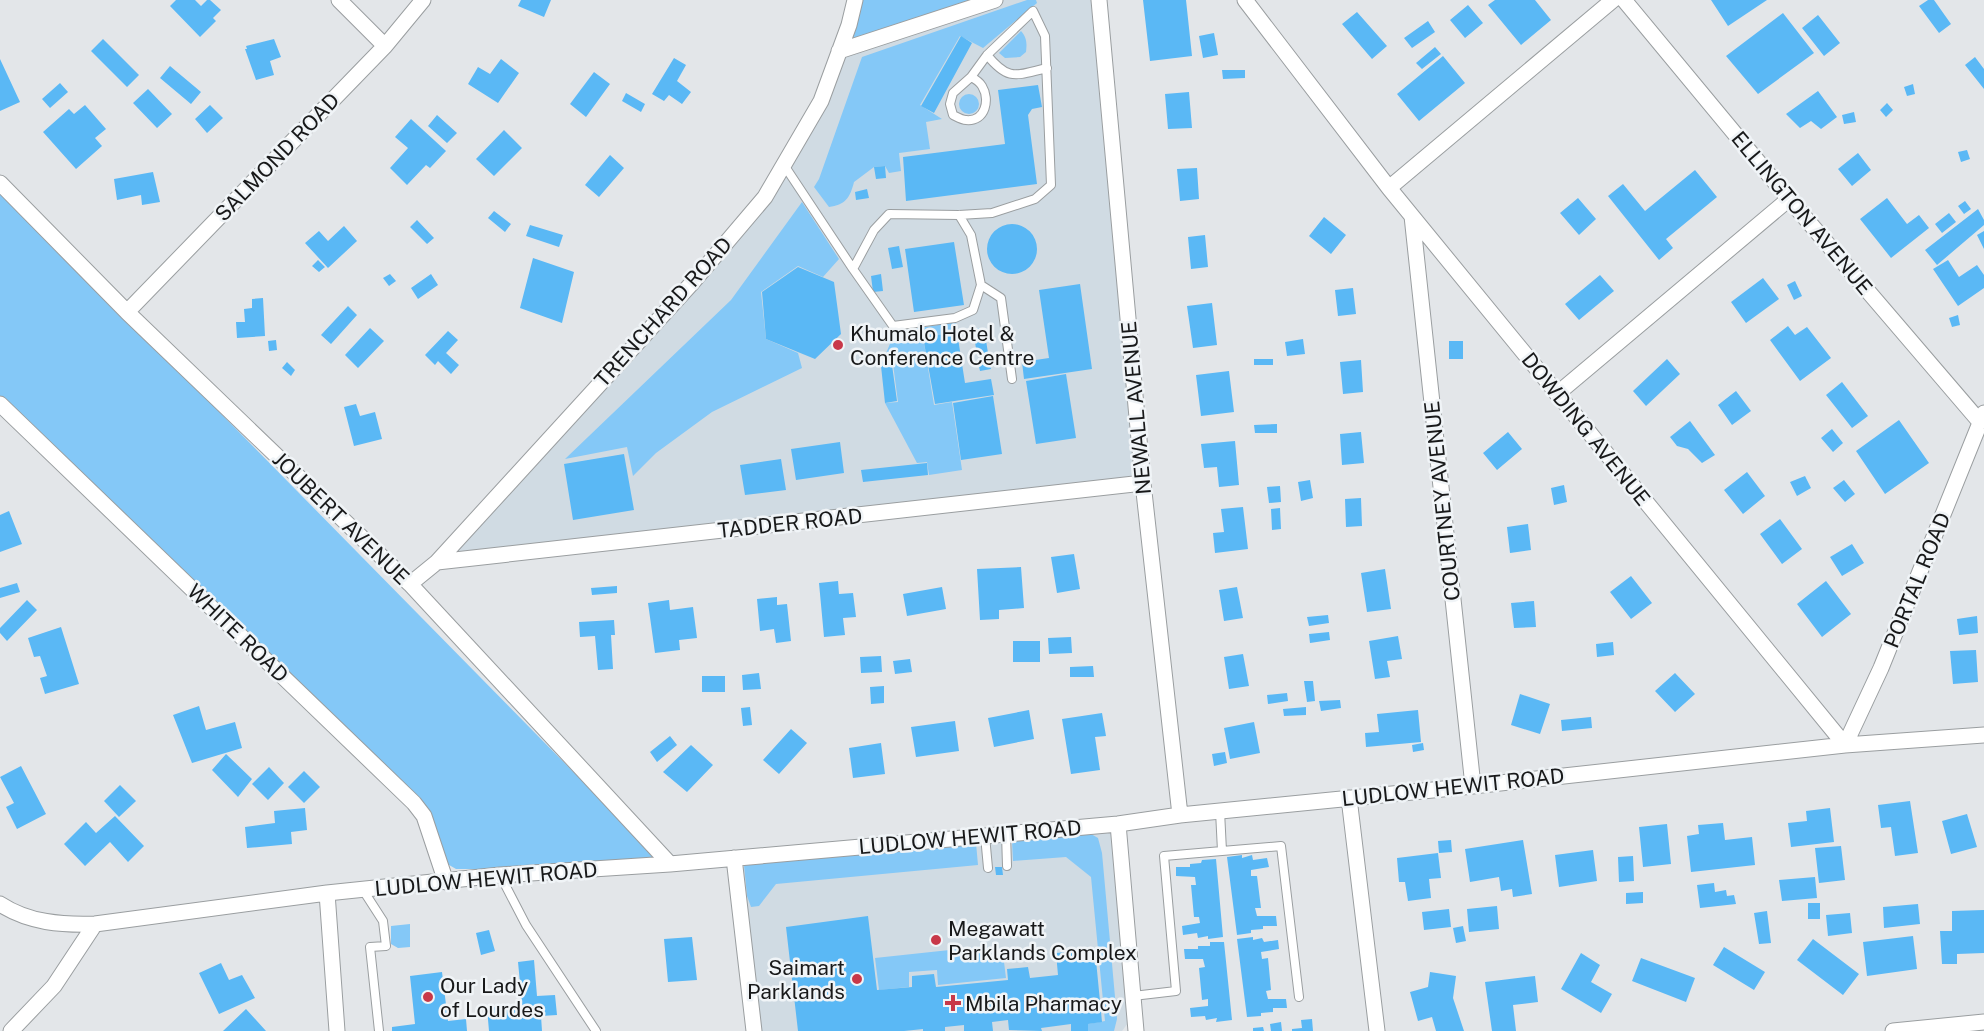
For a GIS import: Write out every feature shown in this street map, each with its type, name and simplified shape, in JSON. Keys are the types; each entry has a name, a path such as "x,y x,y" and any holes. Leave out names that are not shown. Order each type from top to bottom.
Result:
{"street":[{"path":"339,0 385,46"},
{"name":"SALMOND ROAD","path":"127,312 385,46 423,0"},
{"name":"TRENCHARD ROAD","path":"410,584 437,562 692,283 765,197 821,101 849,25 855,0"},
{"path":"839,51 995,0"},
{"name":"NEWALL AVENUE","path":"1100,0 1143,483 1180,815"},
{"name":"DOWDING AVENUE","path":"1245,0 1389,188 1845,745"},
{"path":"1389,188 1613,0"},
{"name":"ELLINGTON AVENUE","path":"1624,0 1789,199 1983,419"},
{"name":"JOUBERT AVENUE","path":"0,183 127,312 410,584 670,864"},
{"path":"1557,394 1789,199"},
{"name":"COURTNEY AVENUE","path":"1412,215 1473,786"},
{"name":"WHITE ROAD","path":"0,404 414,803 424,816 446,882"},
{"name":"PORTAL ROAD","path":"1845,745 1881,668 1983,419"},
{"name":"TADDER ROAD","path":"437,562 1143,483"},
{"path":"1845,745 1984,735"},
{"name":"LUDLOW HEWIT ROAD","path":"0,904 33,919 61,925 95,924 327,893 500,875 670,864 1118,824 1180,815 1473,786 1845,745"},
{"path":"1349,798 1377,1031"},
{"path":"1118,824 1133,996 1133,1027"},
{"path":"734,858 754,1031"},
{"path":"327,893 337,1031"},
{"path":"11,1031 54,986 95,924"},
{"path":"1893,1031 1984,1022"}],"lane":[{"path":"853,269 874,230 889,214 992,213 1035,199 1051,185 1045,36 1033,11 987,55 971,76 953,93 950,104 953,115 965,121 976,119 982,114 987,102 981,83 971,76"},
{"path":"987,55 1005,73 1016,75 1047,68"},
{"path":"784,165 893,326 955,318 973,310 981,285 971,236 959,215"},
{"path":"981,285 1001,298 1012,379"},
{"path":"1220,811 1222,850"},
{"path":"1006,834 1007,866"},
{"path":"985,836 988,868"},
{"path":"1133,996 1176,992 1164,856 1281,846 1299,997"},
{"path":"500,875 526,925 596,1031"},
{"path":"363,890 383,921 386,946 370,947 380,1031"}],"shaded area":[{"path":"857,0 975,0 846,43"},
{"path":"1002,0 1097,0 1139,480 448,556 767,200 841,53"},
{"path":"1027,0 1036,0 1037,3 983,48 960,36 920,105 942,119 926,122 930,149 899,153 901,171 889,173 885,166 874,167 854,182 846,200 829,207 814,187 819,179 862,57"},
{"path":"1021,31 1026,41 1026,52 1020,57 1005,58 999,53"},
{"path":"969,94 976,97 979,104 976,111 969,114 962,111 959,104 962,97"},
{"path":"0,189 660,860 499,869 456,869 444,862 429,814 0,398"},
{"path":"802,202 839,259 823,277 798,266 761,292 766,339 798,353 802,368 712,412 656,453 633,476 627,447 565,459 731,300"},
{"path":"956,322 957,332 923,337 934,405 952,402 962,470 929,475 927,462 917,463 885,403 898,402 893,364 881,365 895,332"},
{"name":"Megawatt Parklands Complex","path":"1114,828 1131,1019 1122,1031 761,1031 739,861"},
{"path":"1091,834 1098,838 1102,853 1117,1019 1114,1031 1088,1031 1088,1024 1105,1021 1091,877 1066,857 1013,861 1012,841"},
{"path":"976,843 978,865 776,884 759,906 751,907 747,896 744,865"},
{"path":"410,924 410,947 398,948 391,944 391,926"},
{"path":"987,946 988,956 1003,954 1006,978 938,985 937,970 909,972 909,987 879,990 875,958"}],"building":[{"path":"176,0 195,0 201,6 210,0 221,10 213,18 216,21 200,37 170,6"},
{"path":"521,0 551,0 544,17 518,6"},
{"path":"1143,0 1186,0 1192,56 1150,61"},
{"path":"1495,0 1535,0 1551,20 1521,45 1488,5"},
{"path":"1711,0 1767,0 1728,26"},
{"path":"1928,0 1934,0 1951,24 1939,33 1919,6"},
{"path":"1468,5 1483,23 1465,38 1450,20"},
{"path":"1357,12 1387,46 1372,59 1342,24"},
{"path":"1783,13 1814,53 1758,94 1726,56"},
{"path":"1818,15 1840,43 1824,56 1802,28"},
{"path":"1428,21 1435,32 1412,48 1404,38"},
{"path":"1214,33 1218,55 1203,58 1199,36"},
{"path":"961,36 972,43 934,113 921,106"},
{"path":"103,39 139,75 127,87 91,51"},
{"path":"274,39 281,57 270,61 274,75 256,80 245,49 247,49 246,46"},
{"path":"1435,47 1441,54 1422,69 1416,63"},
{"path":"1443,56 1465,83 1419,121 1397,94"},
{"path":"1975,57 1984,69 1984,89 1965,65"},
{"path":"674,58 686,65 677,81 691,92 682,104 669,95 664,101 652,94"},
{"path":"0,59 20,102 0,111"},
{"path":"501,59 519,73 498,103 468,84 478,67 490,74"},
{"path":"170,66 201,92 191,104 160,78"},
{"path":"1222,70 1245,70 1245,78 1223,79"},
{"path":"594,72 610,84 586,117 570,104"},
{"path":"60,83 68,92 50,108 42,99"},
{"path":"1913,84 1915,94 1907,96 1904,87"},
{"path":"1038,85 1042,107 1032,109 1028,115 1037,184 906,201 903,157 1005,144 998,90"},
{"path":"148,89 172,114 157,128 133,103"},
{"path":"1818,91 1837,117 1821,129 1811,121 1800,128 1786,114"},
{"path":"1189,92 1192,128 1168,129 1165,94"},
{"path":"626,93 645,104 641,112 622,101"},
{"path":"1887,103 1893,110 1886,117 1880,110"},
{"path":"85,105 106,129 95,138 102,146 76,169 43,132 69,109 74,114"},
{"path":"210,105 223,118 207,133 195,119"},
{"path":"1854,112 1856,122 1844,124 1842,115"},
{"path":"437,115 457,133 447,143 428,126"},
{"path":"411,119 446,151 430,168 426,165 407,185 390,168 408,148 395,137"},
{"path":"504,130 522,148 494,176 476,159"},
{"path":"1967,150 1970,159 1961,162 1958,152"},
{"path":"1858,153 1871,170 1852,186 1838,169"},
{"path":"610,155 624,168 599,197 585,185"},
{"path":"885,166 886,178 876,179 874,167"},
{"path":"1197,168 1199,199 1180,201 1177,169"},
{"path":"1695,170 1717,197 1666,239 1673,248 1659,260 1608,196 1623,184 1645,211"},
{"path":"153,172 160,202 142,205 141,195 117,200 114,179"},
{"path":"867,189 869,198 856,200 855,192"},
{"path":"1578,198 1596,219 1579,235 1560,213"},
{"path":"1887,198 1907,224 1919,215 1929,228 1891,258 1860,219"},
{"path":"1965,201 1971,209 1964,214 1958,206"},
{"path":"1978,209 1984,225 1937,265 1925,250"},
{"path":"494,211 511,224 505,232 488,218"},
{"path":"1949,213 1956,222 1942,233 1935,224"},
{"path":"1324,217 1346,235 1331,254 1309,236"},
{"path":"417,220 434,238 427,244 410,227"},
{"path":"1007,224 1017,224 1030,231 1037,244 1037,254 1030,267 1017,274 1007,274 998,270 991,263 987,254 987,244 991,235 998,228"},
{"path":"530,225 563,235 559,247 526,236"},
{"path":"344,226 357,241 328,268 305,243 319,231 328,241"},
{"path":"1984,231 1984,249 1977,235"},
{"path":"1205,235 1208,267 1191,269 1188,237"},
{"path":"954,242 964,305 914,312 905,249"},
{"path":"899,246 903,267 892,269 888,248"},
{"path":"533,258 574,272 562,323 520,308"},
{"path":"318,260 325,267 319,272 312,266"},
{"path":"1948,260 1959,277 1977,265 1984,275 1984,288 1958,306 1933,269"},
{"path":"798,267 834,282 841,334 815,359 766,339 762,292"},
{"path":"390,274 396,281 389,286 383,278"},
{"path":"431,274 438,285 418,299 411,288"},
{"path":"881,274 883,291 873,292 871,276"},
{"path":"1600,275 1614,291 1579,320 1565,304"},
{"path":"1763,278 1779,299 1746,323 1731,302"},
{"path":"1795,281 1802,296 1794,300 1787,285"},
{"path":"1080,284 1092,369 1024,379 1022,362 1049,358 1039,290"},
{"path":"1353,288 1356,314 1338,316 1335,290"},
{"path":"263,298 265,336 237,338 236,322 245,322 244,309 252,308 252,299"},
{"path":"1212,303 1217,345 1193,348 1187,306"},
{"path":"348,306 357,315 331,344 321,335"},
{"path":"1958,315 1960,325 1952,327 1949,318"},
{"path":"1788,326 1795,335 1807,327 1831,358 1800,381 1770,340"},
{"path":"370,328 384,341 358,368 345,355"},
{"path":"984,328 988,353 977,355 973,329"},
{"path":"448,331 458,340 446,353 459,365 451,374 438,361 435,365 425,355"},
{"path":"957,332 965,383 991,379 994,395 935,404 923,337"},
{"path":"1303,339 1305,354 1287,356 1285,342"},
{"path":"276,340 277,350 269,351 268,341"},
{"path":"1449,341 1463,341 1463,359 1449,359"},
{"path":"1254,359 1273,359 1273,365 1254,365"},
{"path":"1667,359 1680,374 1646,406 1633,391"},
{"path":"989,360 991,369 980,371 978,362"},
{"path":"1361,360 1363,392 1343,394 1340,362"},
{"path":"287,362 295,370 291,376 282,368"},
{"path":"892,365 897,401 885,403 881,366"},
{"path":"1229,371 1234,412 1201,416 1196,375"},
{"path":"1066,374 1076,438 1036,444 1026,381"},
{"path":"1842,382 1868,416 1852,428 1826,395"},
{"path":"1736,391 1751,411 1732,425 1718,405"},
{"path":"993,396 1002,454 961,460 953,403"},
{"path":"356,404 360,416 375,412 382,439 354,446 344,407"},
{"path":"1899,420 1929,463 1885,494 1856,451"},
{"path":"1690,421 1715,455 1702,463 1688,449 1677,446 1670,437"},
{"path":"1277,424 1277,433 1255,433 1254,425"},
{"path":"1832,429 1843,443 1833,452 1821,438"},
{"path":"1361,432 1364,463 1342,465 1340,434"},
{"path":"1508,432 1522,449 1497,470 1483,453"},
{"path":"1235,441 1239,485 1219,487 1217,467 1204,468 1201,444"},
{"path":"840,442 844,473 796,480 791,449"},
{"path":"624,454 634,510 573,520 564,464"},
{"path":"781,459 786,490 745,495 740,465"},
{"path":"927,463 928,475 863,482 861,470"},
{"path":"1747,472 1765,496 1743,514 1724,490"},
{"path":"1805,476 1811,488 1797,496 1790,482"},
{"path":"1310,480 1313,498 1301,501 1298,482"},
{"path":"1844,480 1855,494 1845,502 1833,488"},
{"path":"1564,485 1567,502 1554,505 1551,488"},
{"path":"1280,486 1281,502 1269,503 1267,487"},
{"path":"1361,498 1362,526 1346,527 1345,499"},
{"path":"1243,507 1248,549 1215,553 1213,533 1224,532 1221,509"},
{"path":"1280,508 1281,529 1272,530 1271,509"},
{"path":"9,511 22,544 0,552 0,515"},
{"path":"1780,519 1802,549 1782,564 1760,534"},
{"path":"1528,524 1531,550 1510,553 1507,527"},
{"path":"1852,544 1864,563 1842,576 1830,557"},
{"path":"1074,554 1080,589 1057,593 1051,557"},
{"path":"1021,567 1024,608 999,610 999,619 980,620 977,569"},
{"path":"1385,569 1391,609 1367,612 1361,573"},
{"path":"1631,576 1652,603 1631,619 1610,592"},
{"path":"838,581 839,594 853,593 856,617 843,618 845,635 824,637 819,583"},
{"path":"1826,581 1851,614 1822,637 1797,604"},
{"path":"17,583 20,592 0,598 0,588"},
{"path":"617,586 617,593 592,595 591,588"},
{"path":"942,587 946,609 907,616 903,594"},
{"path":"1237,587 1243,618 1224,621 1219,590"},
{"path":"777,597 777,605 787,604 791,641 776,643 774,629 760,631 757,599"},
{"path":"27,600 37,610 7,641 0,633 0,628"},
{"path":"669,600 670,610 693,607 697,638 679,640 680,650 655,653 648,603"},
{"path":"1534,601 1536,627 1514,628 1511,603"},
{"path":"1328,615 1329,623 1309,626 1307,617"},
{"path":"1977,616 1978,633 1959,635 1957,619"},
{"path":"614,620 615,635 611,635 613,669 598,670 595,636 580,637 579,622"},
{"path":"61,627 79,684 45,694 40,678 47,676 40,656 34,657 28,638"},
{"path":"1329,632 1330,640 1310,643 1309,634"},
{"path":"1398,636 1402,659 1387,661 1390,677 1375,679 1369,641"},
{"path":"1071,637 1072,653 1049,654 1048,638"},
{"path":"1013,641 1040,641 1040,662 1013,662"},
{"path":"1613,642 1614,655 1597,657 1596,644"},
{"path":"1976,650 1978,682 1953,684 1950,651"},
{"path":"1243,654 1249,686 1229,689 1224,657"},
{"path":"881,656 882,672 861,673 860,657"},
{"path":"910,659 912,672 895,674 893,661"},
{"path":"1093,666 1094,677 1070,677 1070,667"},
{"path":"759,673 761,689 743,690 742,675"},
{"path":"1675,673 1695,694 1675,712 1655,691"},
{"path":"702,676 725,676 725,692 702,692"},
{"path":"1304,681 1313,681 1315,701 1307,702"},
{"path":"884,686 884,703 871,704 870,687"},
{"path":"1287,693 1288,701 1268,704 1267,695"},
{"path":"1520,694 1550,704 1540,734 1511,725"},
{"path":"1340,700 1341,708 1321,711 1319,701"},
{"path":"199,706 206,730 235,722 242,748 192,763 173,715"},
{"path":"750,707 752,725 743,726 741,708"},
{"path":"1306,707 1306,715 1284,716 1283,709"},
{"path":"1029,710 1034,739 994,747 988,718"},
{"path":"1418,710 1421,742 1366,747 1365,733 1379,732 1377,714"},
{"path":"1102,713 1106,736 1095,737 1100,770 1071,774 1062,719"},
{"path":"1591,717 1592,728 1562,731 1561,720"},
{"path":"955,721 959,751 916,757 911,727"},
{"path":"1254,722 1260,753 1230,759 1224,728"},
{"path":"791,729 807,743 779,774 763,760"},
{"path":"670,736 677,745 657,762 650,752"},
{"path":"881,743 885,774 853,778 849,748"},
{"path":"1423,743 1424,750 1413,752 1412,745"},
{"path":"691,745 713,765 687,792 663,772"},
{"path":"1225,752 1227,763 1214,766 1212,754"},
{"path":"226,754 252,779 238,797 212,770"},
{"path":"21,766 46,814 17,829 6,807 14,803 0,777"},
{"path":"269,767 284,783 268,800 252,784"},
{"path":"304,771 320,787 304,803 288,787"},
{"path":"120,785 136,801 119,817 104,801"},
{"path":"1910,801 1918,853 1895,856 1891,827 1881,828 1878,805"},
{"path":"305,808 307,830 291,832 292,844 247,848 245,827 275,823 274,811"},
{"path":"1830,808 1834,842 1791,847 1788,823 1807,821 1806,811"},
{"path":"1967,814 1977,847 1951,854 1942,821"},
{"path":"115,816 144,846 128,862 110,842 85,866 64,844 86,822 96,833"},
{"path":"1723,823 1725,840 1752,837 1755,865 1691,872 1687,836 1699,834 1698,825"},
{"path":"1667,824 1671,864 1643,867 1639,827"},
{"path":"1451,840 1452,852 1439,853 1438,841"},
{"path":"1523,840 1532,894 1513,897 1512,889 1501,891 1499,877 1470,882 1465,849"},
{"path":"1841,846 1845,880 1819,883 1815,848"},
{"path":"1593,850 1597,881 1559,887 1555,855"},
{"path":"1438,853 1441,878 1429,879 1431,898 1408,901 1405,882 1399,882 1397,858"},
{"path":"1242,855 1242,858 1252,855 1253,860 1267,858 1269,867 1251,870 1251,876 1257,876 1261,908 1255,908 1257,916 1276,916 1277,926 1263,926 1263,929 1237,935 1227,857"},
{"path":"1633,856 1634,881 1619,882 1618,857"},
{"path":"1216,859 1223,937 1208,939 1208,936 1198,938 1197,933 1183,935 1182,926 1200,923 1199,917 1194,917 1191,885 1196,885 1195,877 1176,876 1176,867 1190,867 1190,864 1201,863 1202,860"},
{"path":"995,867 1002,867 1003,875 996,875"},
{"path":"1815,877 1817,898 1782,901 1779,880"},
{"path":"1714,883 1715,892 1726,890 1727,896 1734,895 1736,904 1700,908 1697,885"},
{"path":"1643,892 1643,903 1626,904 1626,893"},
{"path":"1808,903 1820,903 1820,919 1808,919"},
{"path":"1918,904 1920,924 1884,928 1883,907"},
{"path":"1497,906 1499,929 1469,932 1467,909"},
{"path":"1449,909 1451,927 1424,930 1422,912"},
{"path":"1984,910 1984,953 1957,954 1957,964 1942,964 1940,931 1952,931 1952,911"},
{"path":"1767,911 1771,943 1759,944 1754,913"},
{"path":"1850,913 1852,933 1828,936 1826,915"},
{"path":"868,916 877,990 912,987 912,976 934,974 936,987 1008,980 1007,969 1028,967 1030,978 1058,975 1056,953 1095,950 1102,1022 1088,1024 1088,1031 1071,1031 1071,1024 1041,1028 1042,1031 1009,1030 1008,1020 992,1022 993,1031 964,1031 964,1025 945,1027 945,1031 923,1031 923,1029 798,1031 786,927"},
{"path":"1463,926 1466,941 1456,943 1453,928"},
{"path":"489,930 495,951 481,955 476,933"},
{"path":"1913,936 1917,969 1867,976 1863,942"},
{"path":"692,937 697,980 668,982 664,939"},
{"path":"1253,937 1253,940 1262,938 1264,942 1278,940 1279,949 1261,952 1262,959 1268,958 1271,990 1266,991 1268,999 1286,999 1287,1008 1273,1008 1273,1012 1247,1017 1237,939"},
{"path":"1813,939 1859,974 1843,995 1797,960"},
{"path":"1210,942 1224,942 1232,1020 1216,1022 1217,1018 1206,1020 1205,1016 1191,1017 1190,1008 1208,1006 1208,999 1202,1000 1199,968 1205,967 1203,959 1185,959 1184,949 1210,946"},
{"path":"1724,947 1765,972 1754,990 1713,965"},
{"path":"1581,953 1600,965 1591,982 1612,994 1601,1013 1561,989"},
{"path":"1641,958 1695,978 1686,1002 1632,981"},
{"path":"534,960 537,996 555,995 557,1015 541,1016 542,1031 489,1031 487,1008 522,1004 518,962"},
{"path":"221,963 229,980 242,975 255,998 219,1014 199,973"},
{"name":"Our Lady of Lourdes","path":"442,972 448,1021 466,1019 467,1031 392,1031 392,1027 415,1024 410,976"},
{"path":"1430,972 1456,976 1453,998 1464,1031 1436,1031 1432,1017 1418,1021 1410,992 1428,987"},
{"path":"1535,976 1538,1002 1513,1005 1516,1031 1492,1031 1485,982"},
{"path":"246,1009 266,1031 223,1031"},
{"path":"1312,1019 1313,1031 1292,1031 1292,1029 1302,1028 1301,1020"},
{"path":"1281,1022 1282,1031 1271,1031 1270,1024"},
{"path":"1263,1027 1264,1031 1253,1031 1253,1028"}],"place":[{"name":"Khumalo Hotel & Conference Centre","path":"838,345"},
{"name":"Megawatt Parklands Complex","path":"936,940"},
{"name":"Saimart Parklands","path":"857,979"},
{"name":"Our Lady of Lourdes","path":"428,997"},
{"name":"Mbila Pharmacy","path":"953,1003"}]}
